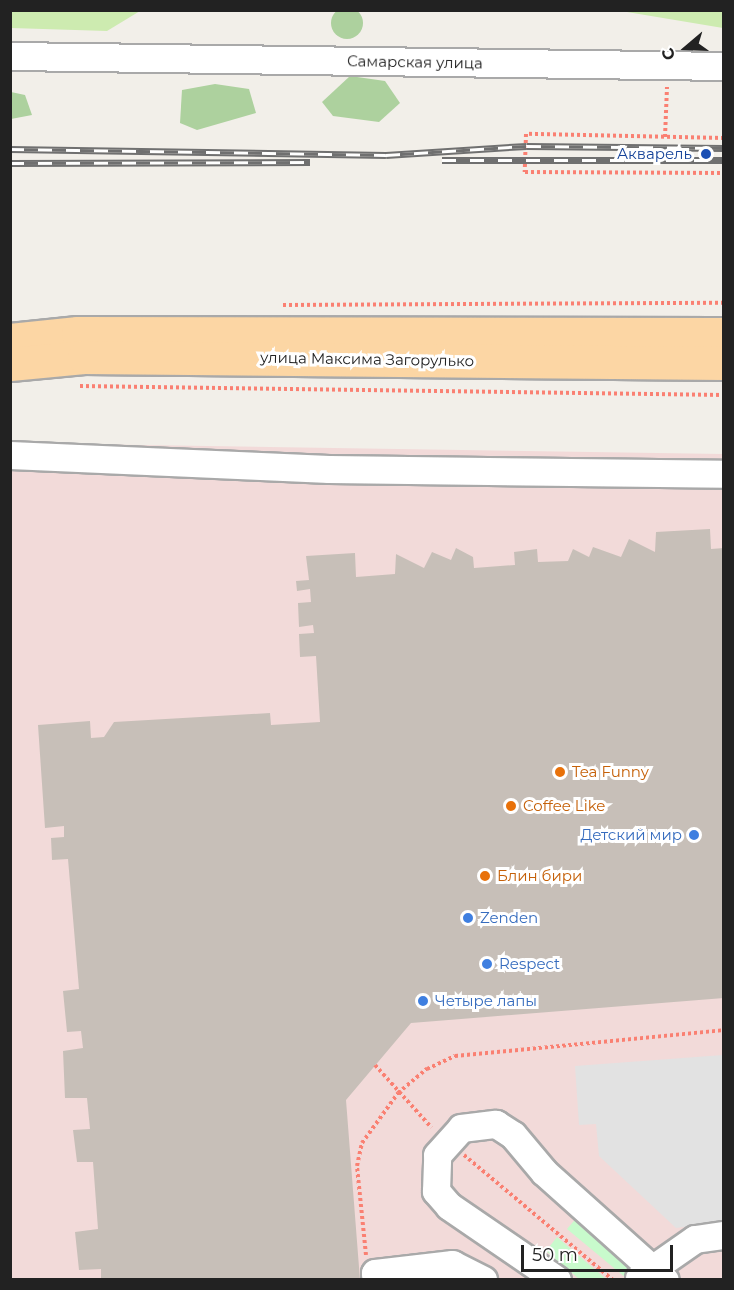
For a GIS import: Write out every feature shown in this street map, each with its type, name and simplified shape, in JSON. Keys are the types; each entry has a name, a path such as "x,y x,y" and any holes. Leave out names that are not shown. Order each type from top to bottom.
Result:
{"main road":[{"name":"улица Максима Загорулько","path":"10,340 78,333 723,334"},
{"name":"улица Максима Загорулько","path":"10,364 84,357 723,363"}],"street":[{"name":"Самарская улица","path":"10,57 723,66"},
{"path":"10,455 328,469 723,474"},
{"path":"556,1280 449,1206 436,1191 434,1172 446,1140 477,1122 513,1134 544,1172 651,1275 695,1239 723,1235"},
{"path":"373,1274 452,1264 483,1280"}],"path":[{"path":"665,137 668,65"},
{"path":"723,138 526,134 525,171 723,173"},
{"path":"271,305 723,303"},
{"path":"75,386 723,395"},
{"path":"373,1274 357,1166 362,1143 398,1094 427,1069 455,1056 723,1030"},
{"path":"375,1065 398,1094 446,1140 613,1280"}],"shaded area":[{"path":"11,443 723,454 723,1279 11,1280"},
{"path":"723,1055 723,1222 676,1228 599,1156 596,1124 579,1125 575,1066"}],"green space":[{"path":"347,7 359,11 363,23 359,35 347,39 335,35 331,23 335,11"},
{"path":"11,10 140,11 107,31 11,28"},
{"path":"621,11 723,11 723,28"},
{"path":"350,76 385,81 400,103 379,122 333,116 322,102"},
{"path":"215,84 249,89 256,113 197,130 180,123 182,90"},
{"path":"11,92 25,95 32,115 11,119"},
{"path":"579,1215 637,1264 626,1278 567,1229"},
{"path":"557,1237 606,1279 579,1279 546,1251"}],"building":[{"path":"710,529 711,549 724,548 724,998 411,1023 346,1100 360,1280 101,1280 101,1269 79,1270 75,1232 98,1229 93,1162 77,1162 73,1130 90,1129 87,1098 65,1098 63,1051 83,1048 81,1031 67,1032 63,991 79,989 68,859 52,860 51,838 64,837 64,826 45,828 38,725 90,721 91,738 104,737 114,722 270,713 271,725 320,722 316,656 300,657 299,634 314,633 313,625 299,627 298,603 311,602 310,589 297,591 296,581 309,580 306,556 355,553 356,577 395,574 396,554 424,568 432,552 451,560 456,548 473,557 474,568 515,565 514,552 537,549 538,562 568,561 573,549 589,557 593,547 621,557 629,539 655,552 656,532"}],"railway":[{"path":"10,149 386,155 527,146 724,148"},
{"path":"442,160 724,160"},
{"path":"10,163 310,162"}],"place":[{"name":"Акварель","path":"706,154"},
{"name":"Tea Funny","path":"560,772"},
{"name":"Coffee Like","path":"511,806"},
{"name":"Детский мир","path":"694,835"},
{"name":"Блин бири","path":"485,876"},
{"name":"Zenden","path":"468,918"},
{"name":"Respect","path":"487,964"},
{"name":"Четыре лапы","path":"423,1001"}]}
